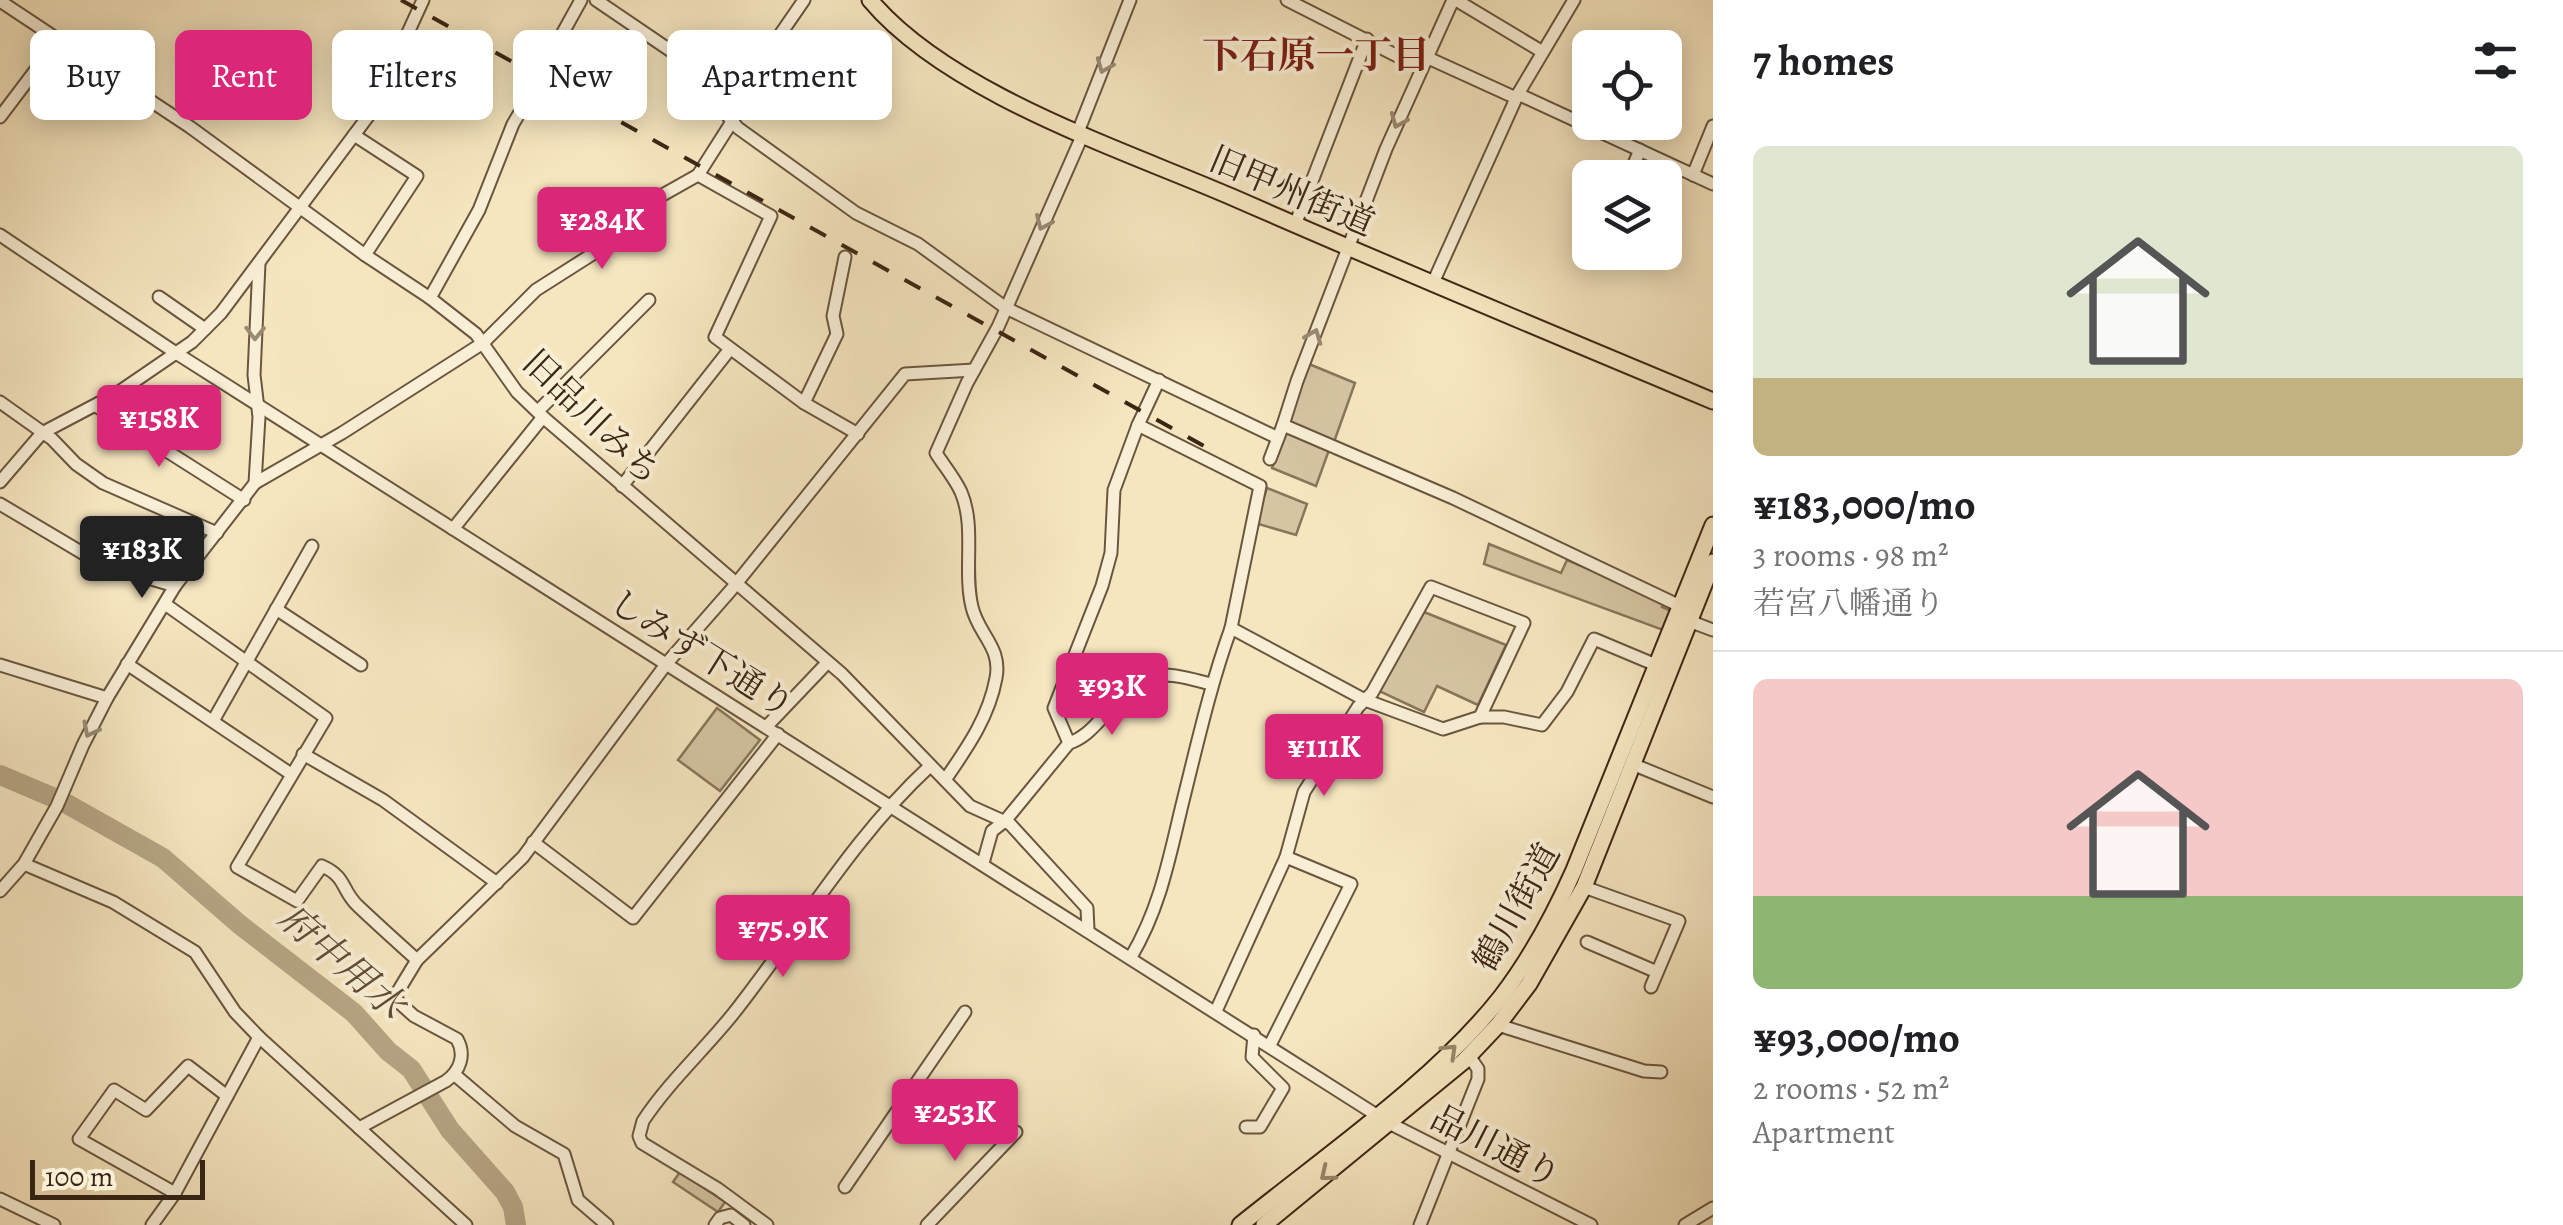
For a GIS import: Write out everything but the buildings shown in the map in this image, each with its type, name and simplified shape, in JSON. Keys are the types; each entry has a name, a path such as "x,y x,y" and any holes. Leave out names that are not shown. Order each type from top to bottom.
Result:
{"main road":[{"name":"旧甲州街道","path":"870,0 894,26 945,65 1080,133 1713,401"},
{"name":"鶴川街道","path":"1240,1225 1469,1056 1498,1025 1544,962 1584,886 1632,764 1713,525"},
{"name":"鶴川街道","path":"1264,1225 1383,1119 1477,1025 1540,940 1574,870 1656,666 1713,562"}],"street":[{"path":"0,482 42,433 96,406 205,329 259,264 354,135 383,90 423,0"},
{"path":"565,30 582,0"},
{"path":"596,0 667,48"},
{"path":"783,30 804,0"},
{"path":"944,780 981,726 998,663 970,600 962,494 936,453 1006,308 1080,133 1130,0"},
{"path":"1287,0 1367,39 1517,96 1713,184"},
{"path":"1270,459 1386,149 1455,0 1542,51"},
{"path":"1432,285 1517,96 1574,0"},
{"name":"旧品川みち","path":"0,1 45,30"},
{"path":"1295,225 1367,39"},
{"path":"0,117 30,77"},
{"name":"旧品川みち","path":"155,103 430,298 483,342 518,392 541,414 852,683 970,806 1005,821 1087,908 1088,930"},
{"path":"430,298 479,210 515,120"},
{"path":"2,886 24,864 58,806 106,698 175,586 255,483 483,342 536,290 591,255 659,196 698,175 733,120 738,128 856,214 918,244 1006,308 1280,432 1453,498 1713,630"},
{"path":"1693,175 1713,126"},
{"path":"354,135 417,176 365,255"},
{"path":"1636,160 1640,150"},
{"path":"698,175 772,216 715,336 804,402 858,434"},
{"name":"しみず下通り","path":"0,235 176,353 1383,1119"},
{"path":"804,402 838,334 833,316 845,257"},
{"path":"255,483 259,264"},
{"path":"158,297 205,329"},
{"path":"453,528 541,414 648,300"},
{"path":"622,486 730,349"},
{"path":"359,1128 435,1088 455,1074 462,1058 457,1039 414,1016 394,998 417,960 497,883 533,842 667,663 905,374 974,370"},
{"path":"1068,743 1054,708 1102,586 1111,553 1114,490 1159,380"},
{"path":"0,402 103,483 216,533"},
{"path":"96,406 244,500"},
{"path":"1131,956 1150,924 1170,864 1211,684 1231,628 1260,486 1138,425"},
{"path":"0,504 101,564 175,586"},
{"path":"213,720 312,546"},
{"path":"1216,1011 1286,857 1304,792 1320,762 1402,643 1431,587 1524,622 1480,717"},
{"path":"164,604 326,718 236,867 297,901 322,866 328,869 340,876 354,903 417,960"},
{"path":"276,609 360,665"},
{"path":"1231,628 1365,700 1443,728 1480,717 1504,717 1542,726 1567,692 1594,639 1656,666"},
{"path":"533,842 633,918 772,730 828,663"},
{"path":"127,664 292,774"},
{"path":"0,665 106,698"},
{"path":"983,863 992,830 1005,821 1068,743 1090,731 1150,675 1170,673 1211,684"},
{"path":"303,754 383,800 497,883"},
{"path":"1632,764 1713,797"},
{"path":"767,1225 642,1143 641,1129 652,1107 733,1014 892,806 930,766"},
{"path":"1270,1045 1351,884 1286,857"},
{"path":"24,864 113,902 195,952 235,1012 260,1038 466,1225"},
{"path":"1584,886 1680,921 1651,987"},
{"path":"1587,942 1657,972"},
{"path":"844,1186 965,1012"},
{"path":"1498,1025 1629,1066 1661,1072"},
{"path":"1246,1127 1260,1127 1284,1088 1252,1056 1254,1034"},
{"path":"152,1225 175,1192 260,1038"},
{"path":"1420,1225 1478,1079 1478,1069 1469,1056"},
{"path":"175,1192 79,1139 114,1090 146,1110 188,1066 226,1096"},
{"path":"455,1074 515,1126 564,1154 578,1200 607,1225"},
{"name":"品川通り","path":"1383,1119 1591,1225"},
{"path":"926,1225 1016,1132"},
{"path":"0,1199 54,1225"},
{"path":"1685,1225 1713,1208"},
{"path":"715,1225 720,1218 731,1215 744,1225"}],"shaded area":[{"path":"1309,364 1355,383 1334,442 1287,423"},
{"path":"1286,432 1329,450 1316,486 1272,468"},
{"path":"1267,488 1307,504 1296,535 1255,523"},
{"path":"1489,544 1561,573 1567,560 1665,601 1662,607 1671,611 1663,630 1484,564"},
{"path":"1424,612 1506,645 1478,705 1437,686 1424,712 1379,691"},
{"path":"717,708 760,740 720,791 678,760"},
{"path":"680,1172 725,1202 718,1212 673,1182"}],"waterway":[{"name":"府中用水","path":"0,775 52,797"},
{"name":"府中用水","path":"67,804 163,858 239,924 354,1013 388,1051 411,1069 450,1130 505,1192 516,1225"}],"railway":[{"path":"401,0 1204,446"}],"district":[{"name":"下石原一丁目","path":"1316,55"}]}
